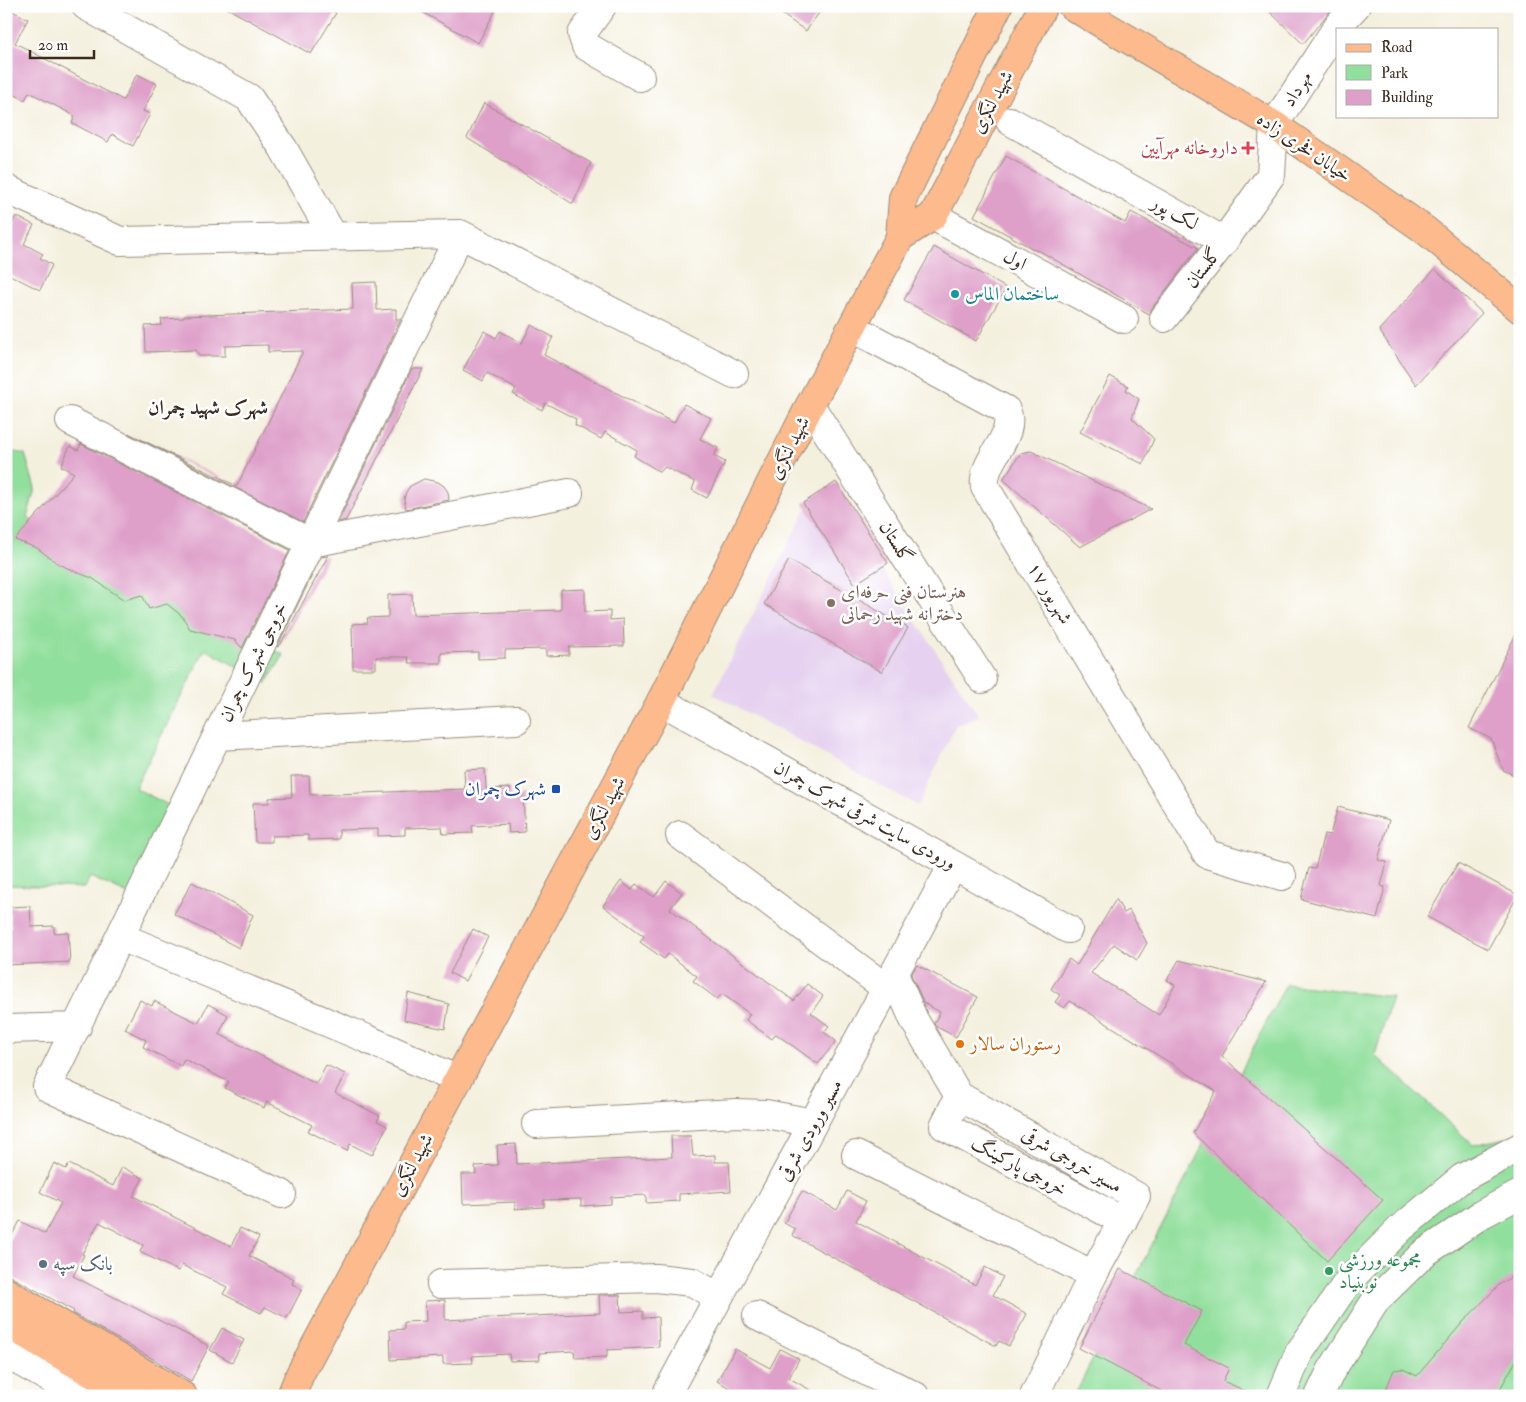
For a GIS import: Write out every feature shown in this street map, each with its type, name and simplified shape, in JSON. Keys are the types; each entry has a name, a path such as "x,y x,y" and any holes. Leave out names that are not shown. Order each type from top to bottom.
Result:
{"main road":[{"name":"شهید لنگری","path":"280,1396 295,1385 661,701 810,406 900,237 903,198 998,6"},
{"name":"شهید لنگری","path":"933,216 1042,6"},
{"name":"خیابان فخری زاده","path":"1072,6 1274,125 1425,230 1520,309"},
{"path":"1098,6 1114,18 1126,38"},
{"path":"900,237 933,216"},
{"path":"6,1292 182,1396"},
{"path":"6,1323 131,1396"}],"street":[{"path":"86,6 249,98 283,148 333,236"},
{"path":"602,6 582,34 586,46 640,78"},
{"name":"مهرداد","path":"1336,28 1356,6"},
{"name":"مهرداد","path":"1274,125 1336,29"},
{"name":"لک پور","path":"1010,121 1224,241"},
{"path":"1224,241 1271,175 1274,125"},
{"path":"6,188 120,241 460,234 734,374"},
{"name":"اول","path":"933,216 1124,319"},
{"name":"خروجی شهرک چمران","path":"282,1194 47,1087 460,234"},
{"name":"گلستان","path":"1164,318 1224,241"},
{"name":"۱۷ شهریور","path":"853,328 1006,410 1010,418 1009,426 987,467 984,477 985,487 1207,854 1282,876"},
{"name":"گلستان","path":"810,406 982,679"},
{"path":"70,421 311,542 569,493"},
{"name":"ورودی سایت شرقی شهرک چمران","path":"661,701 1068,929"},
{"path":"218,736 516,720"},
{"path":"680,835 890,981"},
{"name":"مسیر ورودی شرقی","path":"667,1396 954,865"},
{"path":"121,937 365,1038 458,1080"},
{"name":"مسیر خروجی شرقی","path":"890,981 959,1096 1136,1196 1093,1276 1034,1396"},
{"path":"6,1029 77,1027"},
{"path":"536,1124 736,1113 766,1114 813,1123"},
{"path":"1281,1396 1299,1353 1349,1280 1401,1228 1462,1178 1520,1147"},
{"path":"856,1155 1093,1276"},
{"path":"1319,1396 1331,1371 1376,1300 1423,1254 1482,1214 1520,1194"},
{"path":"441,1284 656,1278 692,1282 719,1297"},
{"path":"757,1316 916,1396"},
{"path":"6,1354 82,1396"}],"shaded area":[{"name":"هنرستان فنی حرفه‌ای دخترانه شهید رحمانی","path":"831,493 979,716 956,725 918,806 713,694 805,511"}],"green space":[{"path":"6,450 25,454 35,488 27,518 284,655 266,683 205,649 135,788 176,809 135,897 90,877 85,888 6,885"},
{"name":"مجموعه ورزشی نوبنیاد","path":"1286,984 1392,997 1375,1055 1473,1145 1520,1135 1520,1396 1074,1396"}],"building":[{"path":"223,6 325,6 336,13 311,54"},
{"path":"411,6 498,6 478,43"},
{"path":"770,6 824,6 806,31"},
{"path":"1264,6 1334,6 1303,44"},
{"path":"6,8 28,19 15,43 123,100 137,74 157,84 143,111 150,114 133,146 112,134 108,142 72,123 75,116 29,92 25,100 6,90"},
{"path":"484,103 591,163 573,204 467,138"},
{"path":"1006,156 1125,223 1131,212 1198,248 1149,314 1038,250 974,216"},
{"path":"16,216 34,225 24,244 43,254 40,258 52,265 40,290 8,274 6,277 6,235"},
{"name":"ساختمان الماس","path":"934,247 1006,288 976,341 904,300"},
{"path":"1435,269 1482,313 1416,385 1379,330"},
{"path":"376,282 377,310 396,309 396,319 401,319 303,522 128,433 237,486 303,351 268,352 268,345 225,346 225,356 199,356 196,350 146,352 145,326 162,325 161,319 184,318 184,316 353,309 352,283"},
{"path":"531,325 553,337 544,355 674,423 684,404 711,418 700,439 718,448 714,456 725,462 707,498 692,490 695,482 665,467 660,472 634,456 637,450 605,432 601,439 575,425 576,419 545,403 542,410 513,394 516,389 487,373 483,381 463,370 484,331 496,338 500,331 522,343"},
{"path":"412,369 423,369 346,520 338,522"},
{"path":"1110,376 1128,386 1126,390 1139,399 1132,418 1154,439 1143,464 1080,432"},
{"path":"81,444 290,550 242,648 235,640 190,629 182,616 167,604 149,609 142,595 124,600 92,578 57,563 37,548 15,540 74,473 61,466 70,446 78,450"},
{"path":"1031,451 1151,509 1080,547 1003,479 1021,453"},
{"path":"424,479 438,482 444,486 448,492 449,500 406,509 404,499 406,492 410,486"},
{"path":"836,482 888,563 855,584 803,503"},
{"path":"328,556 280,645 277,647 321,557"},
{"path":"789,560 908,628 882,672 764,604"},
{"path":"585,589 585,612 610,611 610,620 623,619 624,646 569,647 569,655 546,656 546,649 505,650 505,658 478,659 478,652 441,653 441,663 409,663 408,657 376,657 376,669 353,669 352,624 368,623 367,618 388,617 388,595 412,594 413,615 561,610 561,590"},
{"path":"1520,626 1520,778 1503,770 1491,739 1469,728"},
{"path":"485,769 486,789 510,788 510,796 523,795 525,832 509,833 508,824 472,826 473,833 443,834 442,827 405,828 405,835 378,836 378,829 339,830 339,839 308,840 308,835 272,836 272,842 255,842 253,803 269,803 269,798 292,797 291,776 309,776 310,795 465,789 464,770"},
{"path":"1338,807 1389,820 1378,860 1387,862 1381,886 1385,887 1377,919 1301,899 1309,868 1315,869 1324,834 1330,835"},
{"path":"1458,863 1518,895 1488,949 1427,917"},
{"path":"621,881 632,890 636,884 654,897 666,881 682,893 670,909 794,1001 807,984 823,996 811,1013 829,1026 824,1032 836,1041 818,1064 776,1034 772,1039 746,1020 750,1014 722,994 717,999 693,981 697,976 668,954 664,959 640,942 644,936 603,906"},
{"path":"192,882 253,915 239,948 174,914"},
{"path":"1116,899 1124,913 1129,910 1147,943 1137,960 1114,944 1091,973 1159,1015 1175,985 1167,980 1179,960 1266,982 1222,1056 1383,1200 1327,1261 1193,1133 1216,1091 1070,1001 1064,1008 1055,1002 1060,995 1051,989 1069,959 1077,965"},
{"path":"30,906 31,927 54,926 54,933 68,932 70,962 6,965 6,928 11,927 9,907"},
{"path":"473,929 488,937 465,981 450,973"},
{"path":"917,965 978,997 956,1037 935,1026 934,1023 940,1012 924,1003 911,975"},
{"path":"408,993 449,1004 445,1029 404,1020"},
{"path":"140,1000 152,1006 154,1001 198,1023 208,1004 228,1015 219,1034 316,1084 326,1065 345,1074 335,1093 380,1116 377,1121 387,1126 372,1155 350,1144 347,1151 308,1131 312,1125 267,1102 264,1108 225,1088 229,1082 184,1059 181,1066 143,1047 146,1040 125,1029"},
{"path":"671,1136 691,1136 693,1156 715,1155 715,1162 729,1162 731,1191 679,1194 679,1201 646,1203 646,1195 611,1197 611,1204 581,1206 581,1199 544,1200 544,1207 515,1209 515,1202 463,1204 462,1174 476,1174 475,1166 498,1165 497,1145 516,1144 517,1164 672,1157"},
{"path":"54,1163 66,1169 69,1164 113,1186 122,1167 143,1178 133,1196 231,1246 240,1228 259,1237 249,1256 294,1279 292,1284 302,1289 287,1318 265,1307 261,1313 223,1294 227,1287 182,1265 178,1271 140,1252 143,1245 99,1222 73,1276 209,1346 191,1381 73,1313 74,1311 6,1274 6,1246 20,1221 45,1234 61,1203 40,1192"},
{"path":"802,1191 837,1210 847,1191 866,1201 856,1221 975,1285 985,1267 1003,1277 993,1295 1027,1314 1009,1346 999,1341 996,1346 792,1235 795,1229 784,1223"},
{"path":"1120,1269 1202,1311 1184,1345 1229,1368 1223,1381 1257,1396 1171,1396 1079,1348"},
{"path":"1520,1271 1520,1354 1496,1396 1383,1396 1394,1370 1403,1369 1417,1376 1463,1322 1499,1285"},
{"path":"599,1295 620,1295 621,1312 643,1311 643,1318 658,1317 659,1347 607,1350 607,1357 575,1358 574,1351 539,1353 540,1360 510,1361 509,1354 472,1356 473,1363 443,1364 443,1357 391,1360 390,1330 404,1329 404,1322 426,1321 425,1301 445,1300 445,1320 600,1313"},
{"path":"222,1328 244,1340 232,1362 210,1350"},
{"path":"735,1349 770,1368 780,1349 799,1359 789,1378 821,1396 723,1396 728,1387 717,1381"}],"place":[{"name":"داروخانه مهرآیین","path":"1248,148"},
{"name":"ساختمان الماس","path":"955,294"},
{"name":"هنرستان فنی حرفه‌ای دخترانه شهید رحمانی","path":"831,603"},
{"name":"شهرک چمران","path":"556,789"},
{"name":"رستوران سالار","path":"960,1044"},
{"name":"بانک سپه","path":"43,1264"},
{"name":"مجموعه ورزشی نوبنیاد","path":"1329,1271"}],"district":[{"name":"شهرک شهید چمران","path":"208,407"}]}
